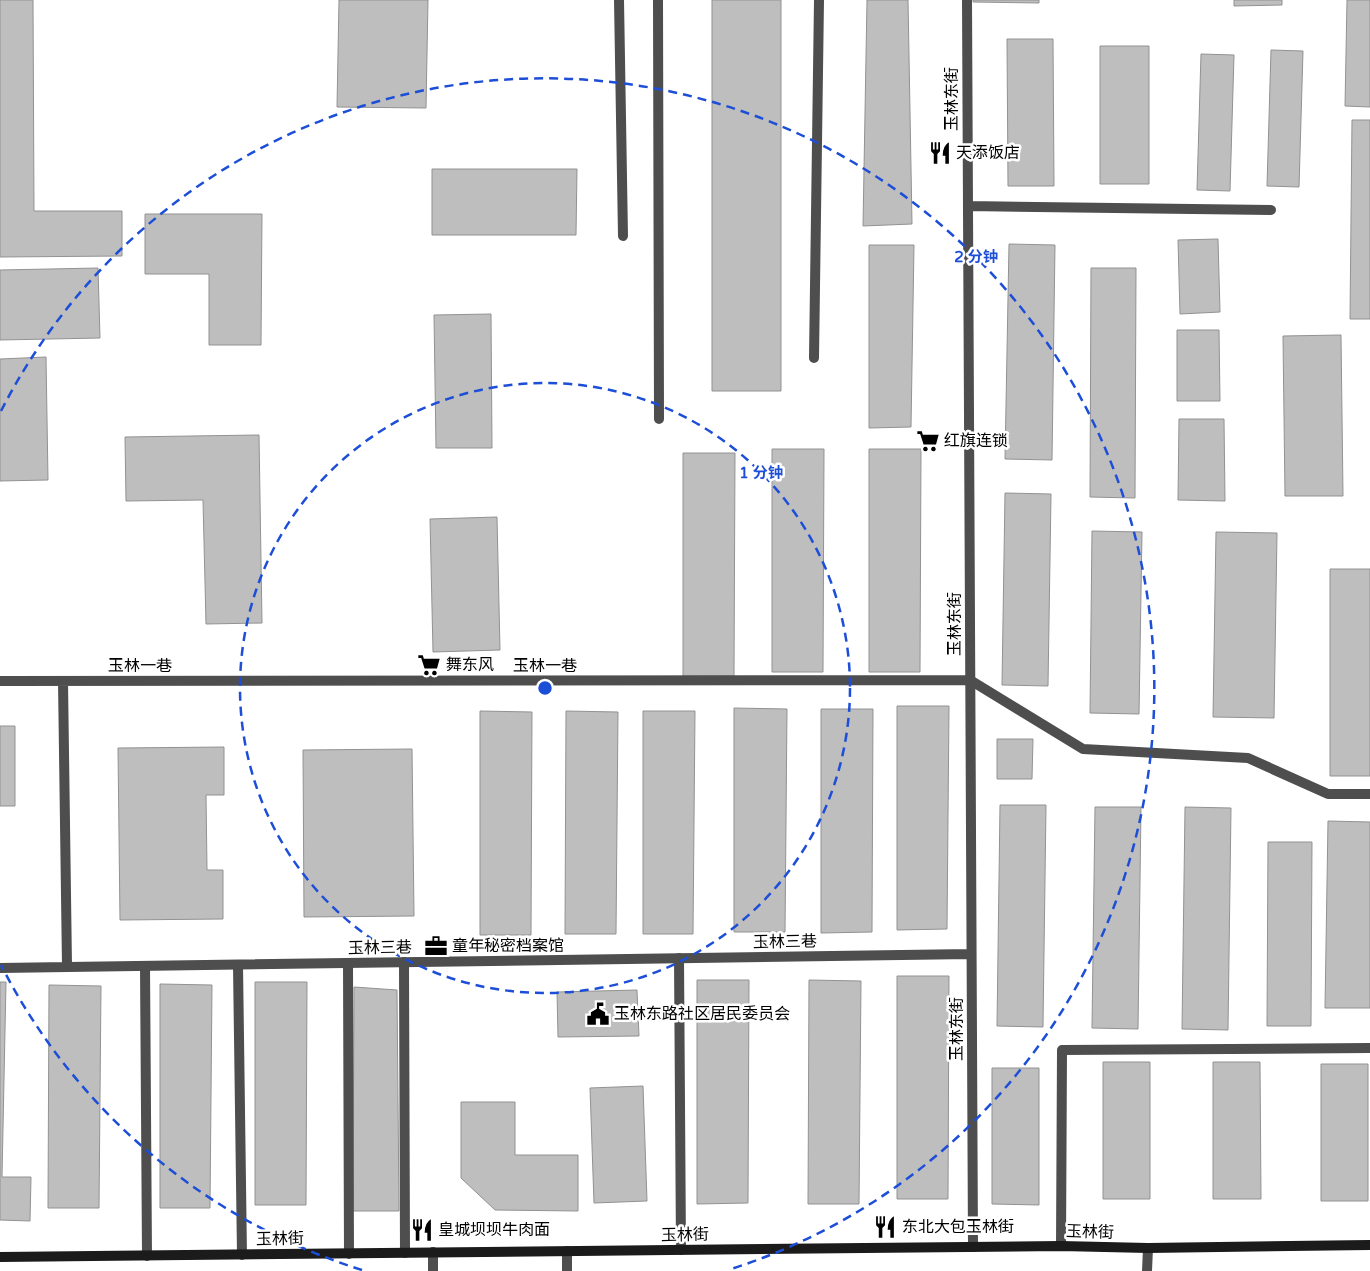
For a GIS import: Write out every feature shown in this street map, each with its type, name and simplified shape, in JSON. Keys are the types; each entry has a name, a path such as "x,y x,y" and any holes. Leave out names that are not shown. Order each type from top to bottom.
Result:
{"street":[{"path":"619,0 623,236"},
{"path":"658,0 659,419"},
{"path":"814,358 819,0"},
{"name":"玉林东街","path":"967,0 973,1247"},
{"path":"968,206 1272,210"},
{"path":"970,680 1083,748 1248,758 1328,794 1370,794"},
{"name":"玉林一巷","path":"0,681 970,680"},
{"path":"63,681 67,966"},
{"name":"玉林三巷","path":"0,968 971,954"},
{"path":"680,958 681,1250"},
{"path":"404,962 405,1253"},
{"path":"348,963 349,1254"},
{"path":"238,965 242,1255"},
{"path":"145,966 147,1256"},
{"path":"1061,1246 1062,1050 1370,1048"},
{"name":"玉林街","path":"0,1257 1061,1246 1148,1248 1370,1245"},
{"path":"1147,1271 1148,1248"},
{"path":"566,1251 567,1271"},
{"path":"433,1252 433,1271"}],"building":[{"path":"0,0 33,0 34,211 122,211 122,256 0,257"},
{"path":"339,0 428,0 426,108 337,107"},
{"path":"712,0 781,0 781,391 712,391"},
{"path":"867,0 908,0 912,224 863,226"},
{"path":"973,0 1039,0 1039,3 973,2"},
{"path":"1234,0 1282,0 1282,5 1234,6"},
{"path":"1347,0 1370,0 1370,107 1345,106"},
{"path":"1007,39 1053,39 1054,186 1008,186"},
{"path":"1100,46 1149,46 1149,184 1100,184"},
{"path":"1271,50 1303,51 1299,187 1267,186"},
{"path":"1201,54 1234,55 1230,191 1197,190"},
{"path":"1352,120 1370,120 1370,319 1350,319"},
{"path":"432,169 577,169 576,235 432,235"},
{"path":"145,214 262,214 261,345 209,345 209,274 145,274"},
{"path":"1218,239 1220,312 1180,314 1178,240"},
{"path":"1009,244 1055,245 1052,460 1005,459"},
{"path":"869,245 914,245 911,427 869,428"},
{"path":"98,268 100,338 0,340 0,270"},
{"path":"1091,268 1136,268 1135,498 1090,497"},
{"path":"491,314 492,448 436,448 434,315"},
{"path":"1177,330 1219,330 1220,401 1177,401"},
{"path":"1341,335 1343,496 1285,496 1283,336"},
{"path":"46,357 48,480 0,481 0,359"},
{"path":"1179,419 1224,419 1225,501 1178,500"},
{"path":"259,435 262,623 206,624 203,500 126,501 125,437"},
{"path":"772,449 824,449 823,672 772,672"},
{"path":"869,449 921,449 920,672 869,672"},
{"path":"683,453 735,453 734,676 683,676"},
{"path":"1005,493 1051,494 1048,686 1002,685"},
{"path":"497,517 500,650 433,652 430,519"},
{"path":"1092,531 1142,532 1139,714 1090,713"},
{"path":"1216,532 1277,533 1274,718 1213,717"},
{"path":"1330,569 1370,569 1370,776 1330,776"},
{"path":"897,706 949,706 947,929 897,930"},
{"path":"734,708 787,709 785,932 734,932"},
{"path":"821,709 873,709 872,932 821,933"},
{"path":"480,711 532,712 531,935 480,935"},
{"path":"566,711 618,712 616,934 565,934"},
{"path":"643,711 695,711 693,934 643,934"},
{"path":"0,726 15,726 15,806 0,806"},
{"path":"997,739 1033,739 1032,779 997,779"},
{"path":"224,747 224,795 206,795 207,870 223,870 223,919 120,920 118,748"},
{"path":"412,749 414,916 304,917 303,750"},
{"path":"1000,805 1046,805 1043,1027 997,1026"},
{"path":"1095,807 1141,807 1138,1029 1092,1028"},
{"path":"1185,807 1231,808 1228,1030 1182,1029"},
{"path":"1328,821 1370,822 1370,1008 1325,1008"},
{"path":"1268,842 1312,842 1311,1026 1267,1026"},
{"path":"897,976 949,976 948,1199 897,1199"},
{"path":"697,980 749,980 748,1203 697,1204"},
{"path":"809,980 861,981 859,1204 808,1204"},
{"path":"0,982 6,982 2,1177 31,1177 30,1221 0,1220"},
{"path":"255,982 307,982 306,1205 255,1205"},
{"path":"160,984 212,985 210,1208 160,1208"},
{"path":"49,985 101,986 99,1208 48,1208"},
{"path":"354,987 397,990 399,1211 353,1211"},
{"name":"玉林东路社区居民委员会","path":"637,990 639,1036 558,1037 557,992"},
{"path":"1103,1062 1150,1062 1150,1199 1103,1199"},
{"path":"1213,1062 1260,1062 1261,1199 1213,1199"},
{"path":"1321,1064 1368,1064 1368,1201 1321,1201"},
{"path":"992,1068 1039,1068 1039,1205 992,1204"},
{"path":"643,1086 647,1201 594,1203 590,1088"},
{"path":"461,1102 515,1102 515,1155 578,1155 578,1211 495,1210 461,1178"}],"place":[{"name":"天添饭店","path":"940,153"},
{"name":"红旗连锁","path":"928,441"},
{"name":"舞东风","path":"429,665"},
{"name":"童年秘密档案馆","path":"436,946"},
{"name":"玉林东路社区居民委员会","path":"598,1014"},
{"name":"东北大包玉林街","path":"885,1227"},
{"name":"皇城坝坝牛肉面","path":"422,1230"}]}
